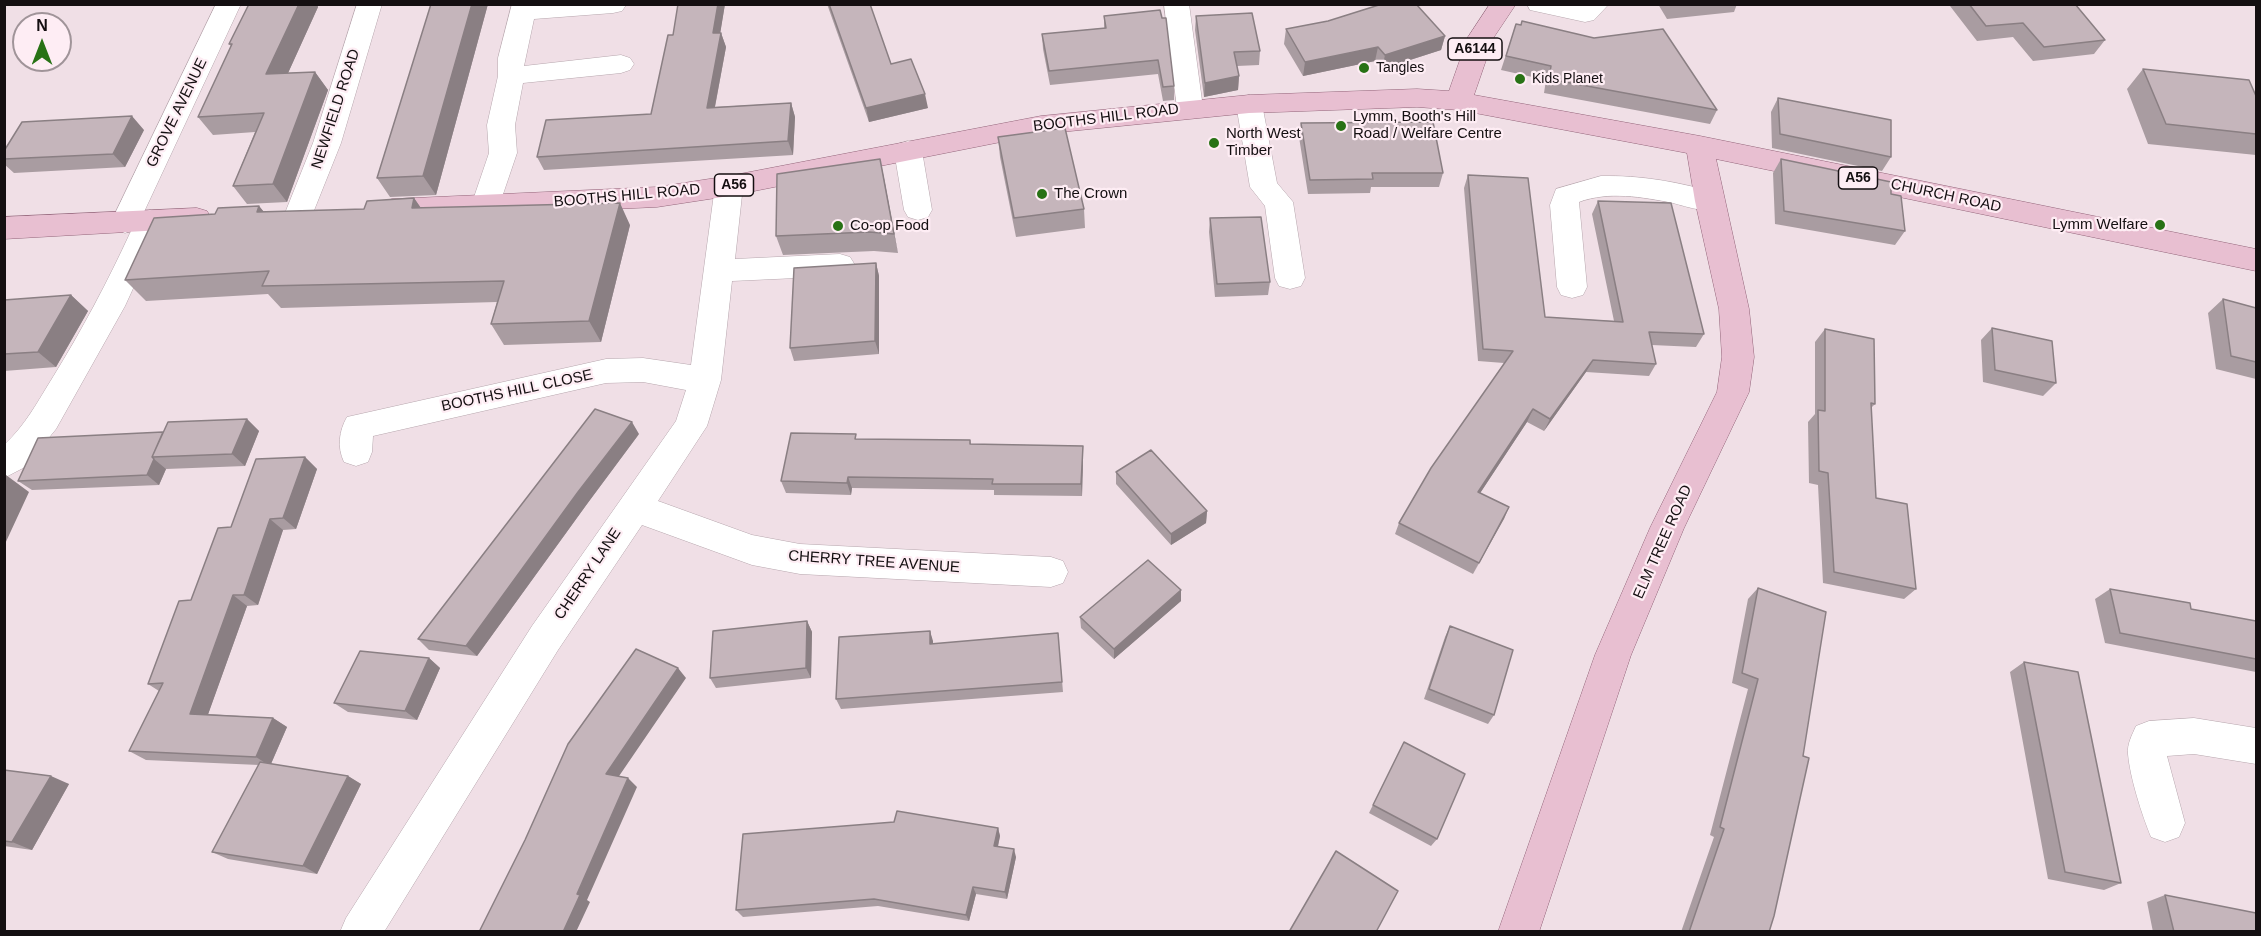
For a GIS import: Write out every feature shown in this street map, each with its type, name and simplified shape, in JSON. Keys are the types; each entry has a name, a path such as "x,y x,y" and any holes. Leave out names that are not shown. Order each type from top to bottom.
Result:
{"main road":[{"name":"A6144","path":"1459,101 1472,57 1485,29 1504,4"},
{"name":"BOOTHS HILL ROAD","path":"369,210 657,197 729,186 1041,125 1190,108 1363,98 1459,101"},
{"name":"CHURCH ROAD","path":"1459,101 1700,146 2256,260"},
{"name":"ELM TREE ROAD","path":"1518,932 1613,655 1667,528 1733,392 1738,357 1734,309 1709,201 1700,146"},
{"path":"4,228 219,217"}],"street":[{"name":"GROVE AVENUE","path":"4,464 37,432 122,285 138,222 229,4"},
{"name":"NEWFIELD ROAD","path":"300,213 327,143 370,4"},
{"path":"1176,4 1190,108"},
{"path":"1539,4 1585,14 1597,4"},
{"path":"485,206 502,153 501,125 511,76 511,58 524,8 612,5"},
{"path":"511,76 621,64"},
{"path":"1250,104 1264,187 1279,202 1290,278"},
{"path":"908,151 918,210"},
{"path":"1572,287 1564,205 1566,196 1581,189 1599,185 1632,186 1709,201"},
{"name":"CHERRY LANE","path":"360,932 545,638 633,507 691,426 705,380 729,186"},
{"path":"718,272 863,264"},
{"name":"BOOTHS HILL CLOSE","path":"356,452 358,426 606,371 642,370 705,380"},
{"name":"CHERRY TREE AVENUE","path":"633,507 752,550 801,559 1050,572"},
{"path":"2166,823 2147,753 2149,739 2194,736 2256,746"}],"building":[{"path":"249,4 299,4 266,74 315,72 273,184 233,186 264,113 198,117"},
{"path":"431,4 472,4 423,176 377,178"},
{"path":"678,4 718,4 713,33 721,33 707,108 791,103 788,141 537,157 546,120 651,114 668,35 673,35"},
{"path":"829,4 870,4 891,64 911,59 925,94 866,108"},
{"path":"1382,4 1416,4 1445,36 1385,55 1378,47 1305,62 1286,29 1328,21"},
{"path":"1969,4 2075,4 2105,40 2044,47 2023,23 1986,26"},
{"path":"1160,10 1162,18 1166,18 1174,86 1163,87 1158,60 1049,71 1042,34 1106,28 1104,16"},
{"path":"1252,13 1260,51 1234,52 1239,76 1205,83 1196,16"},
{"path":"1522,21 1594,38 1663,29 1717,110 1549,79 1551,66 1506,56 1516,24 1521,25"},
{"path":"2143,69 2249,80 2256,96 2256,134 2166,124"},
{"path":"1778,98 1891,120 1891,157 1780,134"},
{"path":"132,116 113,154 4,159 4,151 22,122"},
{"path":"1433,122 1443,173 1372,173 1373,179 1310,180 1301,123"},
{"name":"The Crown","path":"1065,128 1084,209 1014,218 998,137"},
{"name":"Co-op Food","path":"880,159 894,234 869,232 776,236 777,174"},
{"path":"1781,159 1891,182 1891,194 1901,196 1905,231 1784,211"},
{"path":"1468,175 1528,178 1545,317 1623,322 1598,201 1671,203 1704,334 1649,332 1656,364 1593,360 1550,419 1533,409 1478,492 1509,507 1479,563 1399,523 1431,468 1513,351 1483,349"},
{"path":"414,198 412,208 620,203 589,321 491,324 504,281 262,286 269,271 125,280 154,218 215,214 218,208 259,206 257,212 364,209 367,201"},
{"path":"1261,217 1270,282 1217,284 1210,218"},
{"path":"876,263 875,341 790,348 794,268"},
{"path":"71,295 38,352 4,354 4,300"},
{"path":"2223,299 2256,308 2256,362 2231,356"},
{"path":"1992,328 2052,341 2056,383 1995,370"},
{"path":"1825,329 1874,339 1875,404 1871,403 1876,498 1907,504 1916,589 1834,572 1828,473 1819,471 1818,410 1825,411"},
{"path":"595,409 632,422 466,646 418,639"},
{"path":"247,419 232,454 152,457 168,422"},
{"path":"163,432 147,475 18,481 38,438"},
{"path":"791,433 856,434 855,439 970,440 970,444 1083,446 1081,484 992,484 993,479 848,477 847,483 781,481"},
{"path":"1151,450 1207,511 1171,534 1116,472"},
{"path":"305,457 283,518 270,519 244,595 233,595 190,714 273,718 256,757 129,751 163,683 148,684 179,601 191,600 218,528 231,527 256,459"},
{"path":"1148,560 1181,590 1114,649 1080,617"},
{"path":"1758,588 1826,612 1803,756 1809,758 1769,932 1689,932 1724,829 1720,827 1758,679 1742,673"},
{"path":"2110,589 2190,603 2191,609 2256,621 2256,659 2120,633"},
{"path":"807,621 806,668 710,678 713,631"},
{"path":"1450,626 1513,650 1494,715 1429,689"},
{"path":"930,631 930,644 1058,633 1062,682 836,699 839,637"},
{"path":"636,649 678,668 606,774 628,778 577,894 580,895 563,932 479,932 525,840 568,744"},
{"path":"360,651 429,658 405,711 334,703"},
{"path":"2024,662 2078,672 2121,883 2065,872"},
{"path":"1404,742 1465,774 1437,839 1373,805"},
{"path":"260,762 348,776 303,866 212,852"},
{"path":"4,770 51,776 12,842 4,841"},
{"path":"897,811 998,828 994,846 1014,849 1005,892 973,887 966,915 874,899 736,910 743,834 894,822"},
{"path":"1336,851 1398,891 1376,932 1289,932"},
{"path":"2165,895 2256,913 2256,932 2174,932"}],"place":[{"name":"Tangles","path":"1364,68"},
{"name":"Kids Planet","path":"1520,79"},
{"name":"Lymm, Booth's Hill Road / Welfare Centre","path":"1341,126"},
{"name":"North West Timber","path":"1214,143"},
{"name":"The Crown","path":"1042,194"},
{"name":"Lymm Welfare","path":"2160,225"},
{"name":"Co-op Food","path":"838,226"}]}
